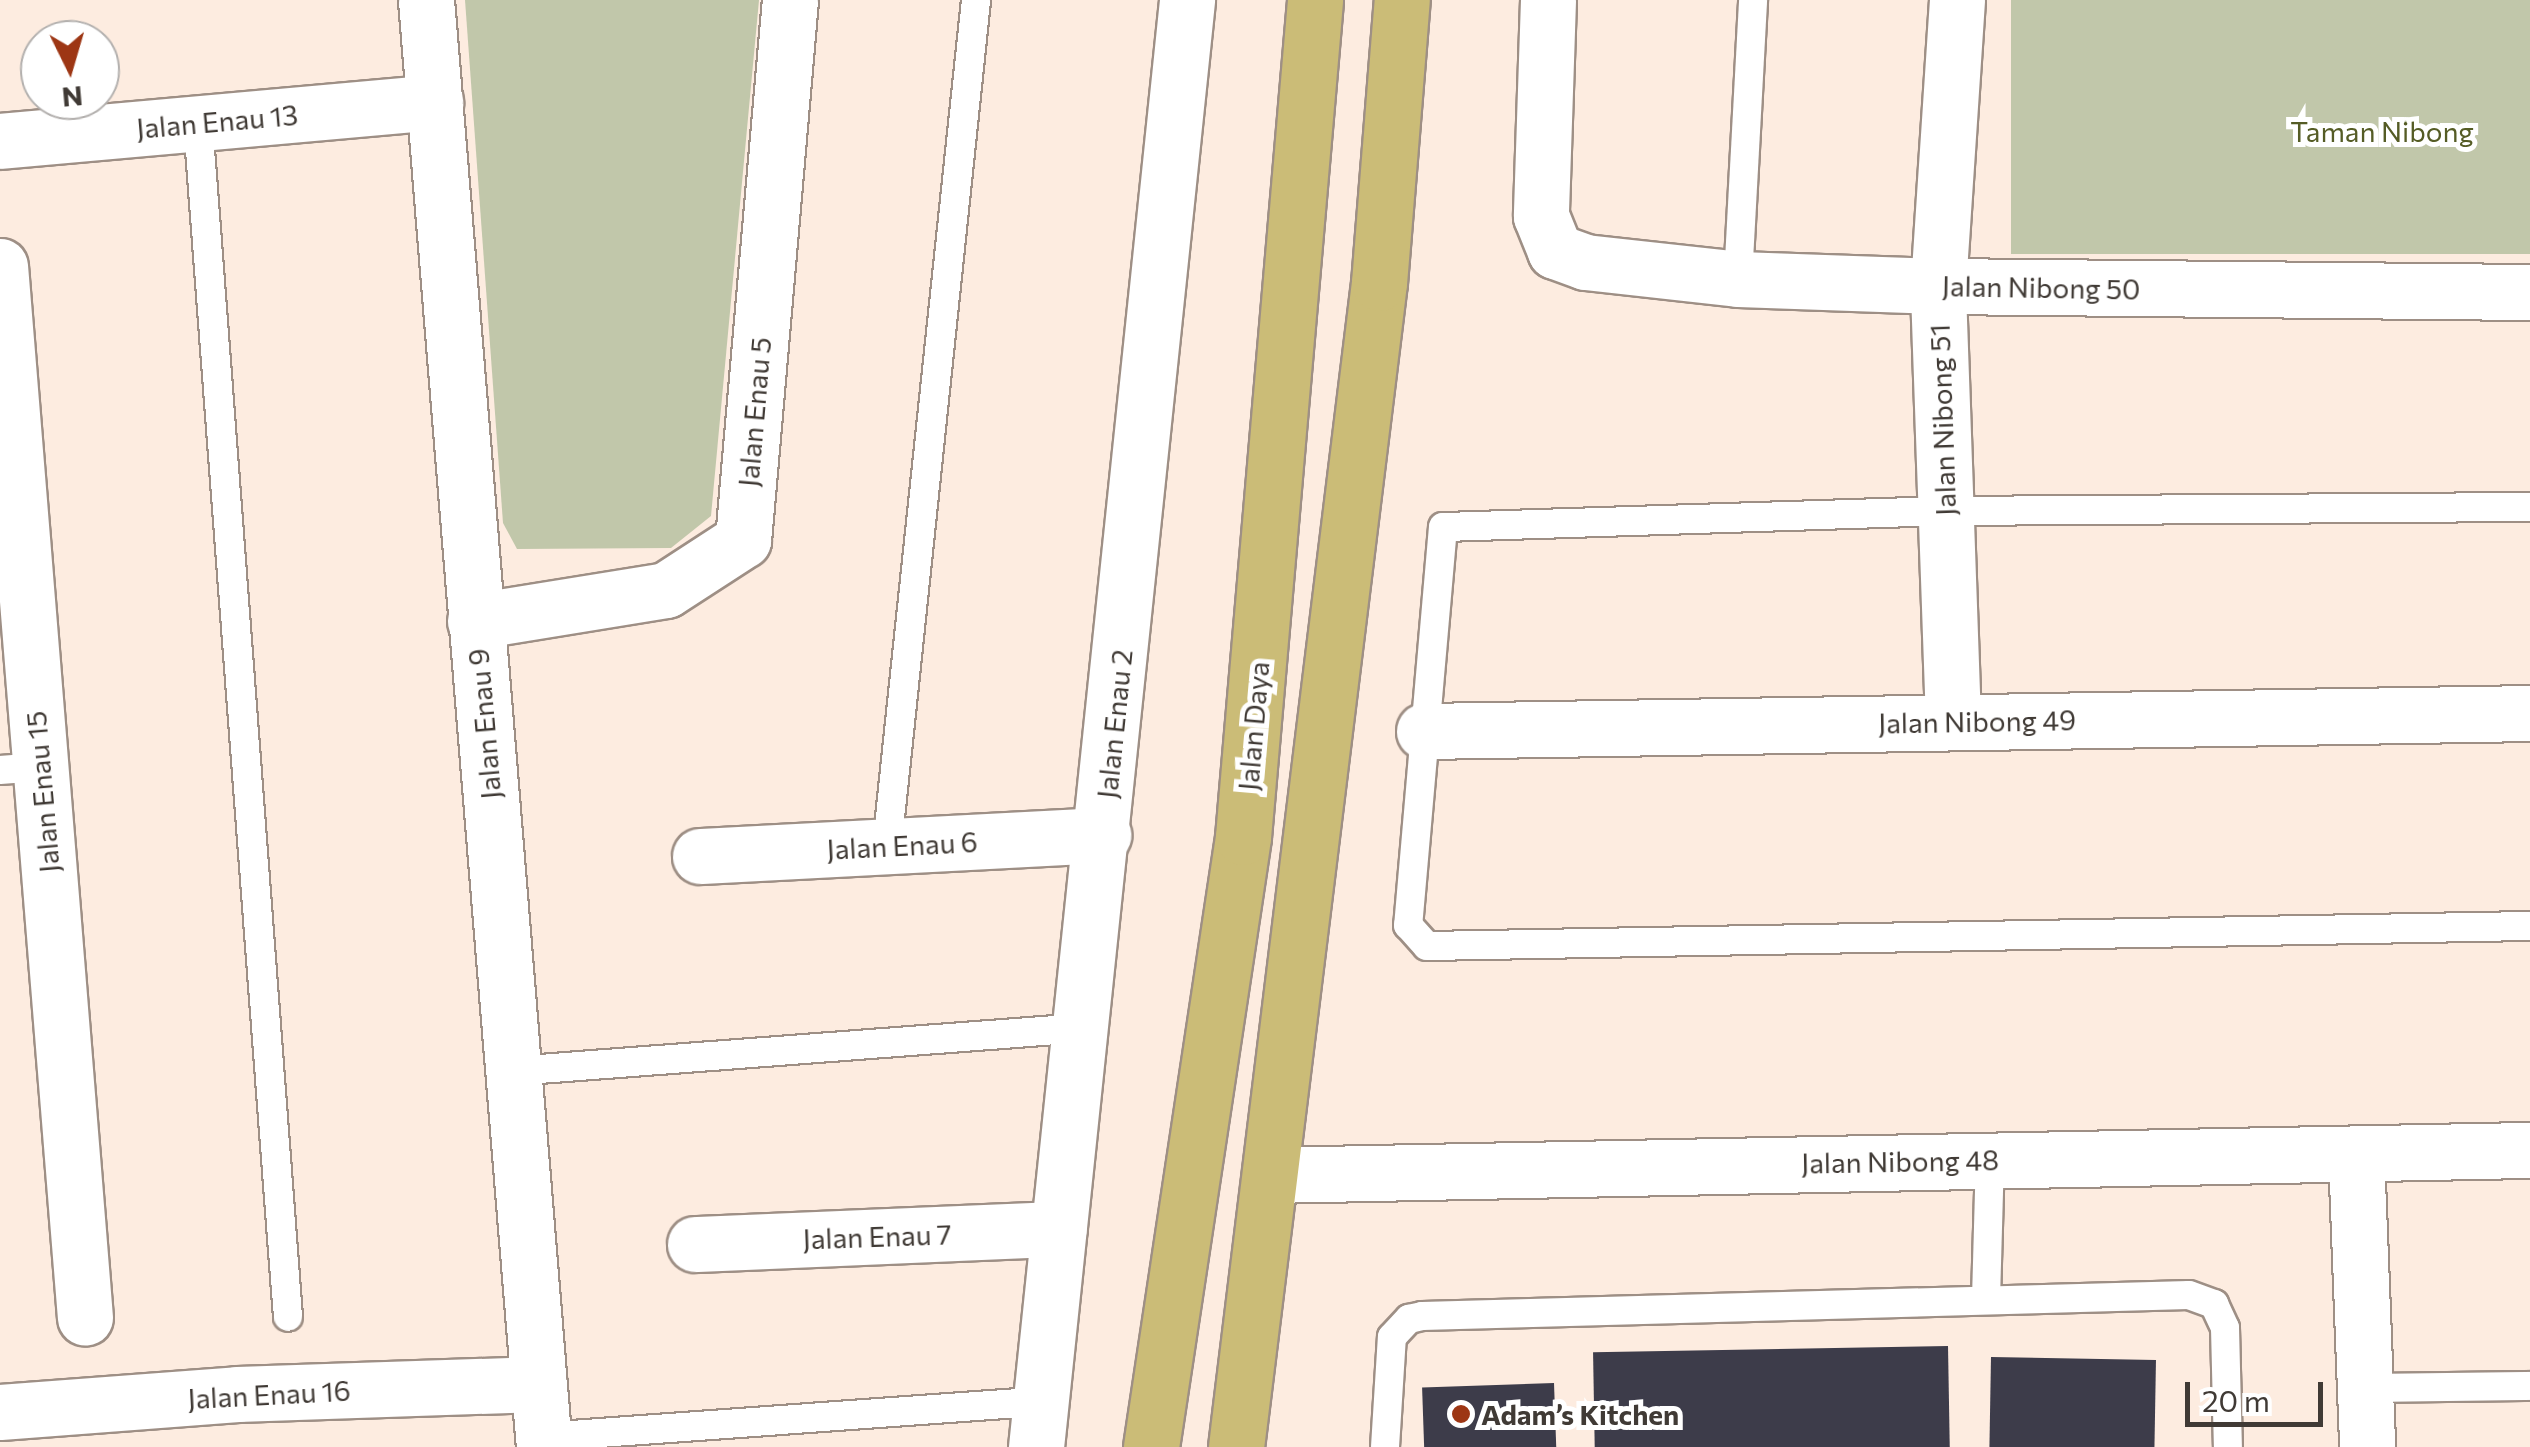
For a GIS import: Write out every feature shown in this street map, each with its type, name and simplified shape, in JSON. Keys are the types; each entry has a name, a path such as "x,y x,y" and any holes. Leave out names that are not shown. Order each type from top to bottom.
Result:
{"main road":[{"name":"Jalan Daya","path":"1150,1447 1243,837 1314,0"},
{"path":"1236,1447 1378,283 1402,0"}],"street":[{"name":"Jalan Enau 9","path":"426,0 542,1423"},
{"name":"Jalan Enau 5","path":"475,621 666,590 743,540 790,0"},
{"name":"Jalan Enau 2","path":"1039,1424 1104,835 1186,0"},
{"name":"Jalan Nibong 50","path":"1548,0 1540,216 1555,250 1585,262 1738,279 1938,286 2530,292"},
{"name":"Jalan Nibong 51","path":"1953,721 1938,286 1958,0"},
{"name":"Jalan Enau 13","path":"0,140 434,102"},
{"name":"Jalan Enau 15","path":"0,266 20,768 85,1318"},
{"name":"Jalan Nibong 49","path":"1424,731 2530,713"},
{"name":"Jalan Enau 6","path":"700,856 1104,835"},
{"name":"Jalan Nibong 48","path":"1270,1175 2530,1150"},
{"path":"2356,1154 2367,1447"},
{"name":"Jalan Enau 7","path":"696,1244 1059,1228"},
{"name":"Jalan Enau 16","path":"0,1412 237,1394 542,1423"}],"lane":[{"path":"887,846 976,0"},
{"path":"1738,279 1753,0"},
{"path":"198,123 288,1316"},
{"path":"2530,507 1945,511 1443,527 1408,925 1427,946 2530,926"},
{"path":"513,1070 1082,1028"},
{"path":"1986,1299 1990,1159"},
{"path":"1385,1447 1389,1350 1410,1319 2189,1295 2214,1304 2225,1328 2228,1447"},
{"path":"2364,1388 2530,1386"},
{"path":"542,1423 1039,1424"}],"green space":[{"path":"465,0 759,0 711,516 671,548 517,549 503,523"},
{"name":"Taman Nibong","path":"2011,0 2530,0 2530,254 2011,254"}],"building":[{"path":"1948,1346 1950,1447 1595,1447 1593,1352"},
{"path":"1991,1357 2156,1360 2154,1447 1989,1447"},
{"path":"1554,1383 1556,1447 1424,1447 1422,1388"}],"place":[{"name":"Adam’s Kitchen","path":"1461,1414"}]}
